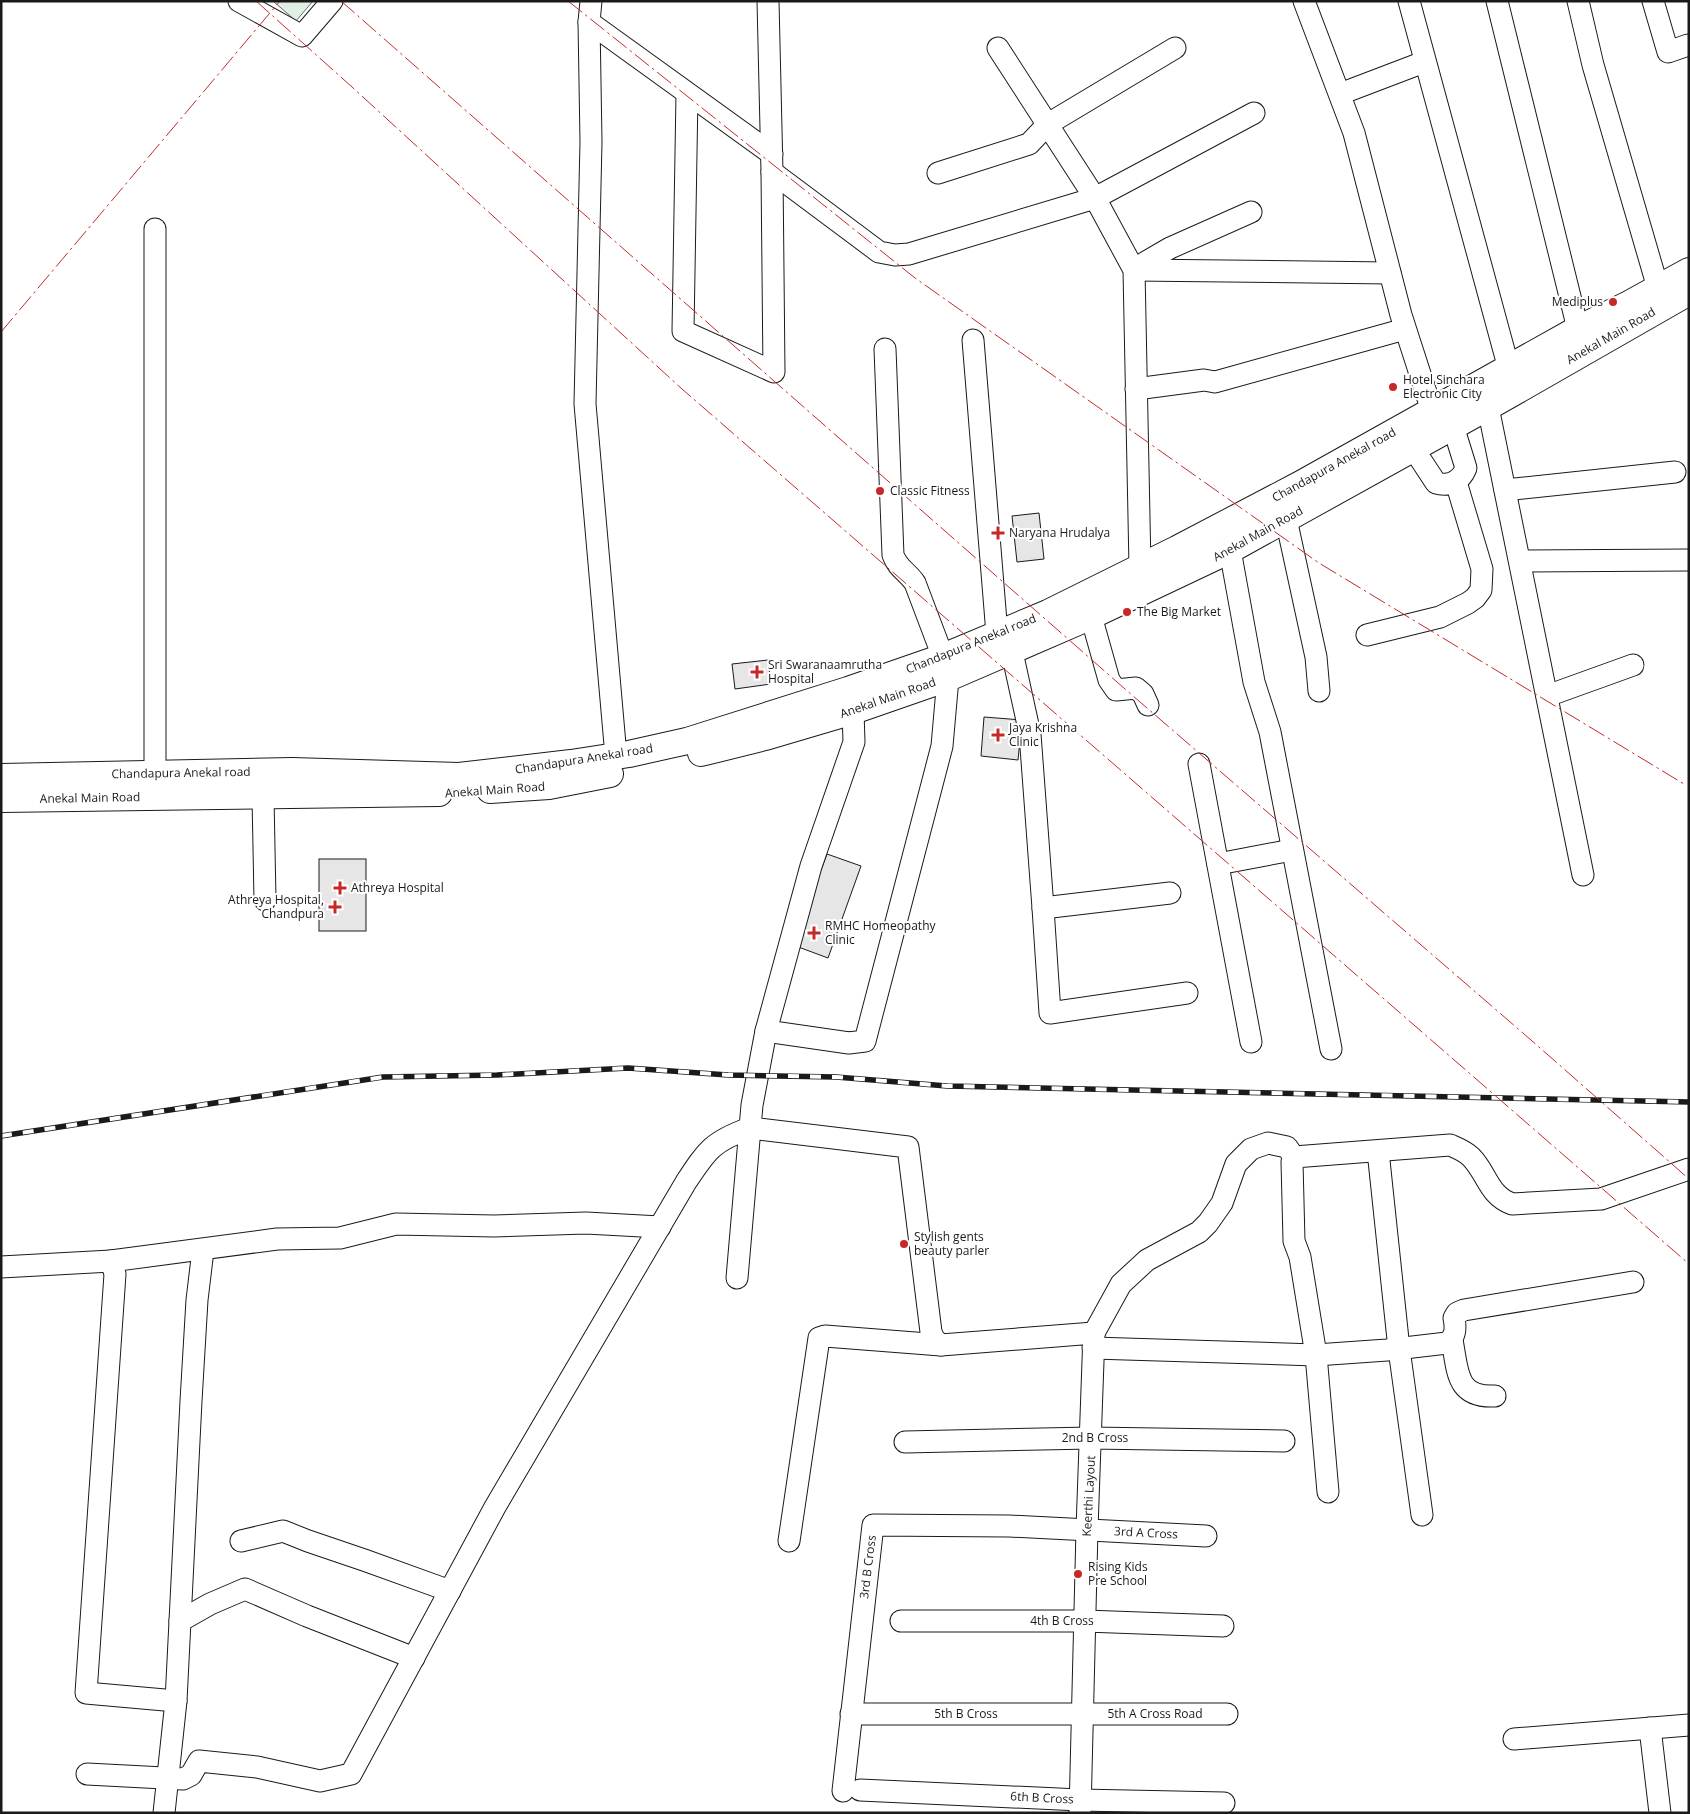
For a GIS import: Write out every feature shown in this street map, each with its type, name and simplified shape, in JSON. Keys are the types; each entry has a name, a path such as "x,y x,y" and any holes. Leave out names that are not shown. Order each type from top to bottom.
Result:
{"main road":[{"name":"Chandapura Anekal road","path":"1004,643 1048,613 1140,568 1281,508 1432,411 1484,396 1509,369 1578,329 1689,271"},
{"name":"Anekal Main Road","path":"1,799 449,793 549,786 683,758 765,737 851,700 946,668 1004,643 1091,616 1230,550 1281,508 1413,448 1453,426 1484,396 1689,292"},
{"name":"Chandapura Anekal road","path":"1,777 292,771 459,776 517,771 616,756 687,741 851,700"}],"street":[{"path":"238,1 302,36 332,1"},
{"path":"591,1 588,22 591,142 585,404 616,756"},
{"path":"688,94 683,331 774,372 768,1"},
{"path":"1304,1 1354,133 1405,329 1432,411"},
{"path":"1409,1 1424,62 1509,369"},
{"path":"1497,1 1578,329"},
{"path":"1578,1 1593,65 1658,288"},
{"path":"1653,1 1668,52 1688,45"},
{"path":"588,22 688,94 879,252 895,255 909,254 1095,198 1254,113"},
{"path":"998,48 1095,198 1134,270 1140,568"},
{"path":"938,173 1029,144 1048,124 1175,48"},
{"path":"1340,94 1424,62"},
{"path":"1134,270 1170,248 1251,212"},
{"path":"155,229 155,774"},
{"path":"1134,270 1390,273"},
{"path":"1136,389 1204,380 1215,382 1405,329"},
{"path":"973,340 1004,643 1030,734 1050,1013 1187,994"},
{"path":"766,1031 849,1043 864,1042 942,746 946,668 915,583 911,576 896,565 893,555 885,349"},
{"path":"1484,396 1520,561 1583,875"},
{"path":"1413,448 1436,484 1443,486 1456,482 1466,468 1453,426"},
{"path":"1505,490 1675,472"},
{"path":"1367,635 1440,616 1468,603 1481,590 1482,569 1456,482"},
{"path":"1281,508 1316,658 1319,690"},
{"path":"1230,550 1254,682 1270,732 1331,1049"},
{"path":"1520,561 1689,560"},
{"path":"1091,616 1109,680 1116,690 1136,688 1143,694 1148,705"},
{"path":"1547,696 1633,665"},
{"path":"737,1278 752,1105 766,1031 811,866 854,742 851,700"},
{"path":"1198,764 1251,1042"},
{"path":"263,796 265,900"},
{"path":"1218,864 1292,850"},
{"path":"1043,908 1170,893"},
{"path":"87,1774 183,1779 191,1775 199,1761 258,1767 320,1781 351,1774 496,1506 660,1227 699,1163 714,1145 730,1135 750,1128 908,1147 936,1339"},
{"path":"1093,1341 1121,1284 1147,1260 1199,1232 1208,1223 1222,1203 1236,1164 1251,1149 1268,1143 1287,1147 1294,1157"},
{"path":"1294,1157 1450,1145 1471,1157 1494,1192 1502,1200 1512,1204 1601,1199 1689,1169"},
{"path":"1378,1150 1399,1349 1422,1515"},
{"path":"1294,1157 1292,1162 1294,1241 1300,1257 1316,1355 1328,1492"},
{"path":"1,1267 111,1261 277,1240 340,1238 396,1224 494,1226 586,1223 660,1227"},
{"path":"164,1813 176,1701 192,1382 197,1300 203,1250"},
{"path":"111,1261 115,1274 86,1693 176,1701"},
{"path":"789,1541 819,1338 825,1336 1093,1341 1316,1355 1399,1349 1447,1343 1452,1340 1455,1334 1456,1325 1454,1318 1457,1313 1464,1310 1633,1282"},
{"path":"1452,1340 1463,1386 1472,1393 1482,1396 1494,1396"},
{"name":"Keerthi Layout","path":"1080,1806 1093,1341"},
{"name":"2nd B Cross","path":"905,1442 1091,1438 1284,1441"},
{"name":"3rd B Cross","path":"851,1791 851,1714 873,1525 1009,1526 1087,1529"},
{"name":"3rd A Cross","path":"1087,1529 1206,1536"},
{"path":"241,1541 283,1531 308,1542 450,1591"},
{"path":"180,1621 210,1604 245,1589 307,1616 414,1658"},
{"name":"4th B Cross","path":"901,1621 1085,1621 1223,1626"},
{"name":"5th B Cross","path":"851,1714 1082,1714"},
{"name":"5th A Cross Road","path":"1082,1714 1227,1714"},
{"path":"1514,1739 1689,1725"},
{"path":"1650,1728 1660,1813"},
{"name":"6th B Cross","path":"851,1791 1080,1806 1224,1803"}],"green space":[{"path":"273,1 313,1 296,21"}],"building":[{"path":"1039,513 1044,559 1017,562 1012,516"},
{"path":"768,660 771,684 735,689 732,664"},
{"path":"984,717 1022,720 1018,760 981,756"},
{"path":"827,854 861,866 828,958 793,945"},
{"path":"319,859 366,859 366,931 319,931"}],"railway":[{"path":"1,1136 383,1077 497,1075 628,1068 728,1075 836,1077 947,1086 1689,1102"}],"power":[{"path":"256,1 682,389 1689,1264"},
{"path":"1,332 280,1"},
{"path":"341,1 1125,689 1689,1179"},
{"path":"568,1 915,278 1319,563 1684,784"}],"place":[{"name":"Mediplus","path":"1613,302"},
{"name":"Hotel Sinchara Electronic City","path":"1393,387"},
{"name":"Classic Fitness","path":"880,491"},
{"name":"Naryana Hrudalya","path":"998,533"},
{"name":"The Big Market","path":"1127,612"},
{"name":"Sri Swaranaamrutha Hospital","path":"757,672"},
{"name":"Jaya Krishna Clinic","path":"998,735"},
{"name":"Athreya Hospital","path":"340,888"},
{"name":"Athreya Hospital, Chandpura","path":"335,907"},
{"name":"RMHC Homeopathy Clinic","path":"814,933"},
{"name":"Stylish gents beauty parler","path":"904,1244"},
{"name":"Rising Kids Pre School","path":"1078,1574"}]}
